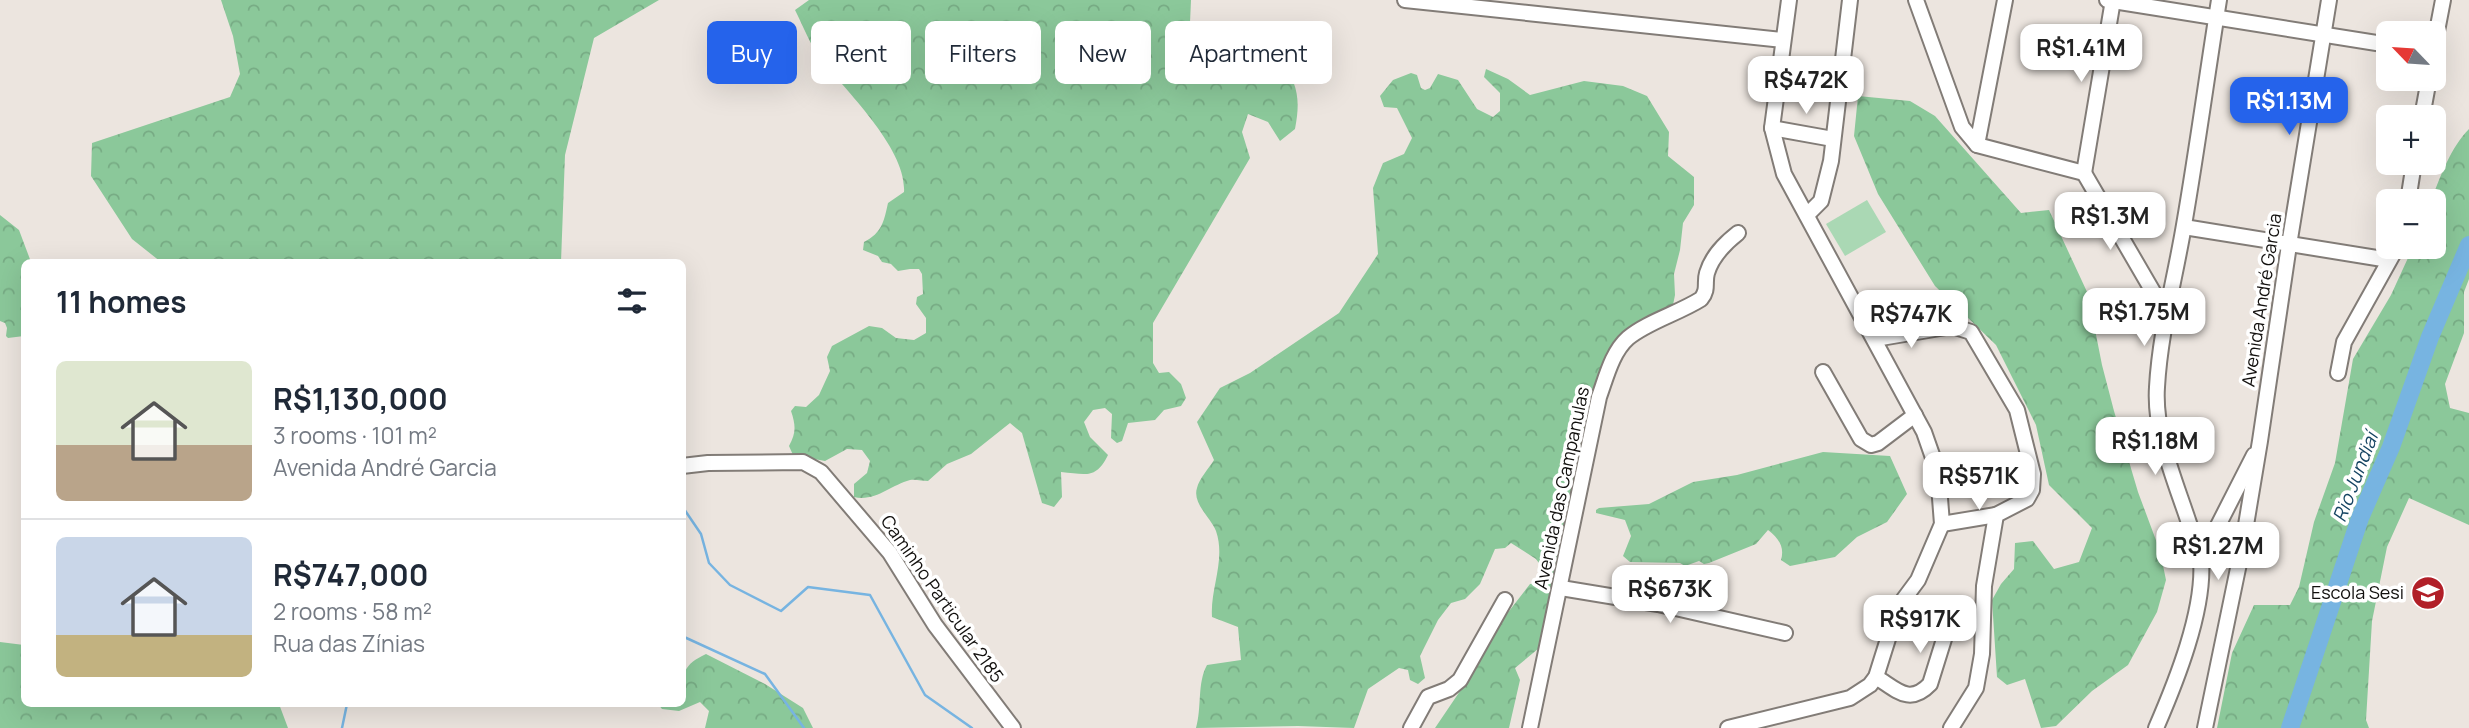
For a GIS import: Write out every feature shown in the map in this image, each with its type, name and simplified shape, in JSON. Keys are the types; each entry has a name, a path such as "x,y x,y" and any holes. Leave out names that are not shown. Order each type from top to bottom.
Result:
{"street":[{"path":"1405,0 1783,40"},
{"path":"1574,17 1576,0"},
{"path":"1737,727 1850,698 1870,685 1876,677 1898,607 1919,580 1942,524 1938,472 1934,457 1875,339 1784,174 1772,128 1788,0"},
{"path":"1807,215 1821,201 1826,188 1850,0"},
{"path":"1916,0 1962,127 1976,145 2084,173"},
{"path":"1976,145 2005,0"},
{"path":"2107,0 2376,43"},
{"path":"2113,0 2084,173 2166,314"},
{"path":"2157,728 2184,655 2199,596 2201,559 2169,465 2157,408 2157,386 2166,314 2184,227 2219,0"},
{"name":"Avenida André Garcia","path":"2205,728 2242,550 2329,0"},
{"path":"2438,21 2442,0"},
{"path":"1772,128 1833,139"},
{"path":"2184,227 2389,260 2344,342 2338,373"},
{"name":"Avenida das Campanulas","path":"1530,728 1599,397 1614,358 1629,337 1701,299 1706,291 1706,276 1714,258 1738,233"},
{"path":"1875,339 1942,327 1961,327 1971,332 2017,410 2033,474 2032,490 2027,499 1996,515 1942,524"},
{"path":"1823,372 1861,439 1871,445 1878,443 1915,415"},
{"path":"2201,559 2260,441"},
{"name":"Caminho Particular 2185","path":"686,466 803,462 821,472 890,553 934,625 1013,728"},
{"path":"1951,728 1976,688 1982,654 1984,586 1996,515"},
{"path":"1560,588 1658,604 1785,633"},
{"path":"1411,728 1429,697 1449,689 1460,680 1505,600"},
{"path":"1876,677 1903,695 1921,693 1930,684 1954,607"}],"green space":[{"path":"221,0 659,0 594,38 565,155 561,259 157,259 132,239 91,176 92,143 230,97 240,74 233,36"},
{"path":"809,0 1191,0 1190,21 1165,21 1165,84 1294,84 1298,108 1295,129 1280,141 1268,122 1248,114 1242,132 1250,158 1153,323 1153,363 1159,373 1169,372 1181,384 1186,398 1181,406 1164,410 1155,420 1128,423 1122,441 1117,443 1111,438 1112,414 1105,408 1093,410 1084,422 1090,437 1108,455 1099,468 1089,474 1061,472 1062,497 1054,507 1042,503 1022,433 1010,423 971,454 947,464 928,481 910,480 869,497 854,497 854,484 867,473 870,461 862,450 847,449 825,461 793,455 789,446 794,429 791,411 795,406 806,407 819,395 830,371 827,357 832,346 869,326 882,328 896,338 914,340 926,333 926,318 916,304 917,297 923,294 922,274 919,269 898,271 891,264 882,262 878,256 863,250 864,242 875,235 881,226 888,203 904,192 902,175 886,139 842,84 911,84 911,21 811,21 811,43 795,10"},
{"path":"1486,69 1508,79 1530,95 1584,81 1623,86 1647,96 1669,132 1668,156 1694,177 1694,205 1683,223 1674,274 1675,295 1672,310 1614,349 1558,573 1551,575 1536,559 1511,543 1505,548 1495,549 1480,584 1465,599 1451,603 1438,620 1420,656 1425,678 1418,684 1410,680 1408,670 1399,668 1368,689 1354,728 1196,728 1202,680 1207,665 1241,660 1238,627 1212,617 1219,542 1214,526 1199,505 1196,494 1200,481 1214,460 1197,422 1220,388 1250,373 1339,313 1378,254 1373,188 1383,163 1404,154 1412,138 1397,108 1384,107 1380,96 1393,80 1411,73 1417,75 1421,88 1425,90 1430,88 1438,74 1458,80 1477,109 1493,117 1500,111 1500,93 1484,77"},
{"path":"1858,96 1910,101 1935,116 2021,213 2049,210 2088,294 2114,411 2138,492 2160,551 2166,580 2157,612 2128,665 2092,691 2056,726 2041,728 2025,679 2007,685 1997,677 1992,600 2014,569 2015,543 2033,541 2054,569 2079,562 2092,528 2049,485 2036,425 1996,345 1935,286 1878,194 1854,136"},
{"path":"2469,129 2469,279 2464,292 2464,333 2445,384 2450,408 2469,413 2469,525 2409,498 2387,547 2372,621 2366,720 2369,728 2217,728 2232,653 2254,605 2290,605 2299,587 2314,522 2335,463 2353,359 2391,295 2408,259 2446,259 2446,189 2436,189 2441,175 2446,175 2446,164"},
{"path":"1867,200 1886,232 1845,256 1826,224"},
{"path":"0,215 19,230 30,259 21,259 21,336 8,338 5,323 0,321"},
{"path":"1823,452 1890,456 1907,494 1887,522 1857,537 1835,557 1790,566 1781,560 1780,543 1768,530 1756,544 1709,563 1699,561 1685,566 1680,563 1630,562 1623,556 1631,536 1625,520 1596,513 1599,508 1649,504 1693,482 1737,475"},
{"path":"1550,581 1556,634 1515,668 1520,680 1509,728 1435,728 1479,663 1506,615 1530,584"},
{"path":"0,642 21,645 21,707 280,707 288,728 0,728"},
{"path":"706,654 765,684 803,708 813,728 705,728 709,711 700,702 679,711 662,709 660,707 686,707 686,670"}],"waterway":[{"name":"Rio Jundiaí","path":"2290,728 2360,518 2391,447 2430,337 2469,245"},
{"name":"Rio Jundiaí","path":"2459,268 2469,264"},
{"path":"686,512 701,534 709,563 730,585 781,611 808,587 870,595 925,695 972,728"},
{"path":"686,638 765,674 804,728"},
{"path":"342,728 346,707"}],"place":[{"name":"Escola Sesi","path":"2428,593"}]}
